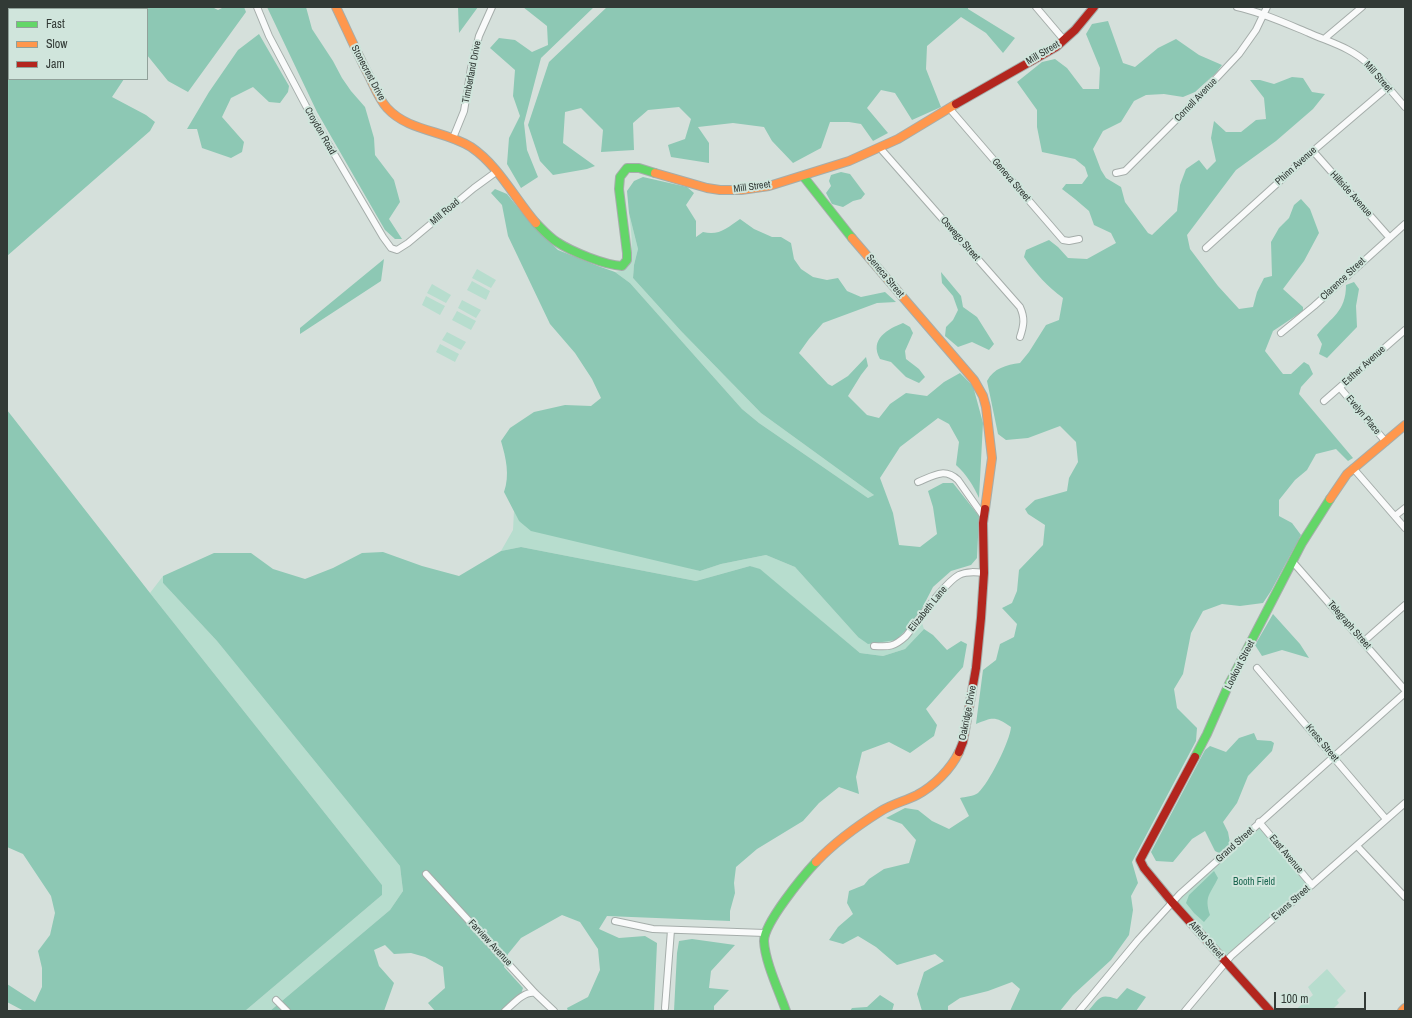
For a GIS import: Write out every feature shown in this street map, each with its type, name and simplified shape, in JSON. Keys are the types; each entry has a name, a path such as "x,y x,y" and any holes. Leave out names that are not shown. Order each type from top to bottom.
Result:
{"street":[{"name":"Croydon Road","path":"257,7 269,36 306,106 382,237 393,249"},
{"name":"Stonecrest Drive","path":"336,7 367,73 386,107 400,120 416,128 453,138 472,148 496,172"},
{"name":"Timberland Drive","path":"453,138 464,111 471,68 479,36 492,7"},
{"path":"1036,7 1064,40"},
{"name":"Mill Street","path":"496,172 532,218 553,239 571,249 594,258 617,266 622,266 627,260 627,253 620,200 620,179 623,172 628,168 639,168 707,188 741,190 768,186 849,161 898,140 949,108 1056,47 1075,30 1094,7"},
{"name":"Mill Street","path":"1237,7 1263,15 1347,49 1362,58 1405,107"},
{"name":"Cornell Avenue","path":"1116,173 1125,171 1193,104 1229,65 1250,40 1267,7"},
{"path":"1324,39 1362,7"},
{"name":"Phinn Avenue","path":"1206,248 1313,151 1388,87"},
{"name":"Geneva Street","path":"949,108 1063,240 1069,241 1079,239"},
{"name":"Oswego Street","path":"880,148 1020,307 1024,315 1024,324 1020,337"},
{"name":"Hillside Avenue","path":"1313,151 1389,237"},
{"name":"Mill Road","path":"393,249 401,248 408,244 474,188 496,172"},
{"name":"Seneca Street","path":"802,176 840,224 970,375"},
{"name":"Clarence Street","path":"1281,333 1314,306 1405,224"},
{"name":"Esther Avenue","path":"1324,402 1405,330"},
{"name":"Oakridge Drive","path":"765,933 782,905 809,870 826,852 860,824 882,810 917,795 928,788 954,762 963,742 974,676 981,618 984,573 984,517 992,458 986,407 983,396 970,375"},
{"name":"Evelyn Place","path":"1340,388 1386,442"},
{"name":"Lookout Street","path":"1144,868 1140,860 1142,854 1207,734 1229,684 1292,561 1326,504 1347,474 1405,425"},
{"path":"1353,468 1405,528"},
{"path":"918,482 945,472 953,476 958,480 984,517"},
{"path":"1395,516 1405,508"},
{"name":"Telegraph Street","path":"1292,561 1405,690"},
{"name":"Elizabeth Lane","path":"874,646 885,647 899,643 945,587 960,575 972,572 984,573"},
{"path":"1363,642 1405,605"},
{"name":"Kress Street","path":"1257,668 1386,819"},
{"name":"Grand Street","path":"1079,1011 1138,940 1172,902 1259,822 1405,693"},
{"name":"Evans Street","path":"1185,1011 1226,962 1405,803"},
{"name":"East Avenue","path":"1259,822 1312,885"},
{"path":"1357,846 1405,897"},
{"name":"Alfred Street","path":"1144,868 1172,902 1270,1011"},
{"name":"Farview Avenue","path":"426,874 554,1011"},
{"path":"615,921 653,929 765,933 764,939 766,955 786,1011"},
{"path":"665,1008 671,930"},
{"path":"505,1011 529,992 535,992"},
{"path":"276,1000 287,1011"},
{"path":"1402,1011 1405,1008"}],"green space":[{"path":"7,7 212,7 218,10 224,7 244,7 246,12 188,92 168,81 148,56 148,8 8,8 8,80 123,80 112,97 146,115 155,122 150,131 7,256"},
{"path":"267,7 306,7 312,29 333,61 342,78 365,107 374,138 375,155 394,180 400,202 389,219 402,239 395,239 385,230 317,112"},
{"path":"458,7 478,7 459,33"},
{"path":"523,7 594,7 541,58 524,123 527,150 538,177 521,188 507,164 509,138 520,116 513,96 515,70 490,48 499,38 515,40 532,52 548,45 547,26"},
{"path":"607,7 968,7 968,9 1015,38 1003,53 986,33 961,17 927,46 926,69 941,107 912,120 895,93 881,90 867,108 888,133 873,141 861,124 849,122 830,122 821,148 793,163 772,141 764,127 733,123 698,127 709,143 709,163 671,157 668,145 685,139 691,119 679,107 648,110 633,123 634,150 601,152 603,130 581,108 565,112 563,143 595,166 587,169 553,175 540,161 528,125 549,62"},
{"path":"1108,21 1123,63 1135,67 1158,48 1176,39 1199,55 1222,65 1216,73 1195,92 1183,97 1164,94 1146,95 1134,101 1121,122 1103,131 1093,149 1101,170 1106,178 1121,187 1125,202 1148,233 1152,235 1177,211 1180,185 1186,169 1199,160 1207,170 1216,161 1211,138 1214,121 1226,132 1241,132 1256,120 1266,119 1264,98 1250,80 1260,80 1274,84 1292,77 1303,78 1312,92 1325,94 1313,109 1276,141 1236,170 1187,235 1190,249 1218,286 1239,309 1253,307 1257,292 1264,278 1272,276 1271,242 1279,228 1289,218 1294,205 1301,199 1310,209 1319,233 1304,261 1283,289 1303,307 1303,311 1273,331 1265,351 1283,374 1291,374 1304,362 1309,365 1313,374 1301,387 1299,394 1353,458 1348,461 1336,449 1316,454 1307,470 1295,480 1279,500 1279,516 1292,523 1301,535 1263,603 1240,606 1222,604 1203,611 1191,633 1183,674 1174,689 1177,708 1197,728 1196,741 1132,862 1138,883 1131,896 1133,910 1129,935 1111,960 1073,995 1060,1011 1010,1011 1020,989 1012,982 988,991 960,998 948,1006 948,1011 922,1011 917,994 924,972 944,961 935,954 897,965 876,947 858,936 843,944 829,940 838,927 853,914 847,903 849,891 864,885 869,879 884,869 909,863 916,840 902,824 886,818 905,808 918,810 932,821 949,829 969,816 960,798 976,794 983,788 998,762 1010,733 1011,727 997,719 990,719 976,724 983,670 996,660 1000,644 1014,637 1017,624 1002,608 1012,603 1017,591 1019,570 1043,545 1045,525 1028,514 1025,509 1035,500 1067,491 1069,478 1078,462 1076,442 1060,426 1028,438 1006,440 998,434 987,381 997,370 1020,363 1029,352 1046,325 1059,320 1063,298 1037,274 1028,263 1024,257 1026,250 1049,240 1068,258 1087,259 1116,243 1111,233 1094,225 1089,211 1062,189 1066,184 1082,184 1088,176 1085,167 1075,159 1042,152 1037,127 1037,110 1017,82 1042,62 1055,59 1067,68 1083,89 1099,89 1100,68 1086,34 1092,24"},
{"path":"259,34 289,86 288,92 280,103 269,102 253,87 231,98 222,117 244,142 242,152 231,158 202,148 197,129 187,129 209,92 238,50"},
{"path":"841,172 850,174 865,194 861,199 853,201 843,207 832,204 826,193 831,186 829,181 831,175"},
{"path":"643,177 687,187 694,193 686,205 696,221 696,237 703,232 714,233 723,230 740,219 754,229 772,237 781,237 791,243 794,259 801,269 813,277 827,280 838,278 847,291 861,297 885,292 896,302 877,303 823,323 799,353 828,384 832,386 848,376 866,357 868,366 848,396 867,415 879,418 890,404 906,393 927,396 944,382 960,373 973,386 983,423 979,498 969,480 956,465 959,442 949,424 938,418 900,447 880,478 893,513 899,545 920,547 937,534 933,507 928,491 943,483 953,483 979,516 977,558 971,565 951,571 933,587 916,620 896,640 868,644 858,637 795,567 766,555 721,564 700,571 531,531 519,521 504,492 507,473 506,460 501,441 510,428 534,412 565,405 591,406 601,398 592,379 575,353 550,324 508,236 502,205 491,193 495,189 507,194 532,225 558,250 615,272 630,283 742,409 759,423 868,498 874,495 761,413 681,331 633,278 634,265 638,249 629,213 627,191 634,181"},
{"path":"629,213 638,249 634,265 633,278 681,331 761,413 874,495 868,498 759,423 742,409 630,283 615,272 624,270 630,256 632,242"},
{"path":"384,259 381,281 300,334 300,328"},
{"path":"477,269 496,280 491,288 472,278"},
{"path":"941,272 961,296 963,307 977,317 994,344 989,350 972,342 958,347 945,336 946,327 953,320 958,310 953,296 942,283"},
{"path":"472,281 490,291 486,300 467,290"},
{"path":"1354,282 1359,289 1356,306 1357,327 1327,358 1319,354 1322,344 1317,335 1341,308 1346,285"},
{"path":"432,284 451,295 446,303 427,293"},
{"path":"426,296 445,306 440,315 422,305"},
{"path":"462,300 481,310 476,318 458,308"},
{"path":"457,311 476,321 471,330 452,320"},
{"path":"903,323 910,327 913,333 905,351 906,359 919,369 925,377 919,383 906,377 891,362 880,359 877,352 878,340 886,332"},
{"path":"447,332 466,342 461,350 442,340"},
{"path":"440,344 459,354 455,362 436,352"},
{"path":"7,410 382,885 382,895 245,1011 24,1011 7,1002 7,984 35,1002 42,987 42,968 38,951 50,935 55,913 51,896 23,854 7,847"},
{"path":"514,511 519,521 700,571 721,564 766,555 795,567 858,637 916,620 919,614 924,629 905,649 883,656 860,653 760,570 750,566 696,581 521,547 501,551 513,530"},
{"path":"521,547 696,581 750,566 760,569 860,653 883,656 905,649 924,629 933,635 947,650 961,641 967,644 963,667 926,709 937,725 934,736 910,753 889,742 862,752 856,777 859,794 839,787 819,803 803,821 757,849 736,867 734,883 735,893 730,911 730,921 607,916 599,929 619,938 645,936 657,943 654,1011 568,1011 567,1008 588,997 600,970 598,949 580,922 562,915 521,938 508,954 504,967 523,988 521,994 501,1011 435,1011 428,1003 445,988 443,967 425,957 411,953 394,954 385,945 374,950 379,966 394,983 384,1011 270,1011 390,910 403,891 400,866 217,641 163,583 163,576 214,553 251,553 273,569 305,579 333,568 362,553 383,552 422,566 459,576 501,551"},
{"path":"163,576 163,583 217,641 400,866 403,891 390,910 270,1011 245,1011 382,895 382,885 150,593"},
{"path":"1273,614 1300,644 1309,658 1282,650 1262,656 1255,645"},
{"path":"1254,733 1257,740 1271,741 1274,743 1272,751 1248,776 1237,803 1223,822 1228,832 1230,843 1221,854 1215,851 1205,831 1192,839 1173,862 1156,861 1151,852 1205,750 1210,746 1226,752 1239,738"},
{"name":"Booth Field","path":"1259,826 1309,885 1225,958 1175,901"},
{"path":"1214,871 1218,878 1210,892 1208,899 1208,909 1210,915 1204,922 1186,903 1189,895"},
{"path":"692,939 735,945 711,971 709,988 729,990 714,1006 714,1011 674,1011 679,941"},
{"path":"1327,969 1346,991 1337,1000 1339,1003 1331,1011 1294,1011 1313,995 1308,987"},
{"path":"1127,988 1146,997 1136,1011 1088,1011 1100,998 1111,997 1117,999"},
{"path":"880,995 894,1004 892,1011 850,1011 852,1008 867,1007"}],"traffic: fast":[{"path":"536,223 554,240 563,246 598,261 622,266 627,260 627,253 619,189 620,177 627,168 639,168 655,173"},
{"path":"803,176 852,238"},
{"path":"1195,757 1229,684 1302,543 1330,499"},
{"path":"786,1011 767,958 764,941 770,923 777,912 794,888 816,862"}],"traffic: slow":[{"path":"336,7 377,92 387,108 406,122 461,141 471,147 498,173 536,223"},
{"path":"655,173 707,188 720,190 741,190 769,186 849,161 898,139 956,104"},
{"path":"852,238 974,380 983,396 986,407 992,458 985,509"},
{"path":"1330,499 1347,474 1405,425"},
{"path":"816,862 855,828 890,806 917,795 930,787 947,771 959,752"},
{"path":"1402,1011 1405,1008"}],"traffic: jam":[{"path":"956,104 1056,47 1075,30 1094,7"},
{"path":"959,752 963,742 976,668 984,573 983,523 985,509"},
{"path":"1195,757 1140,860 1144,868 1172,902 1270,1011"}]}
